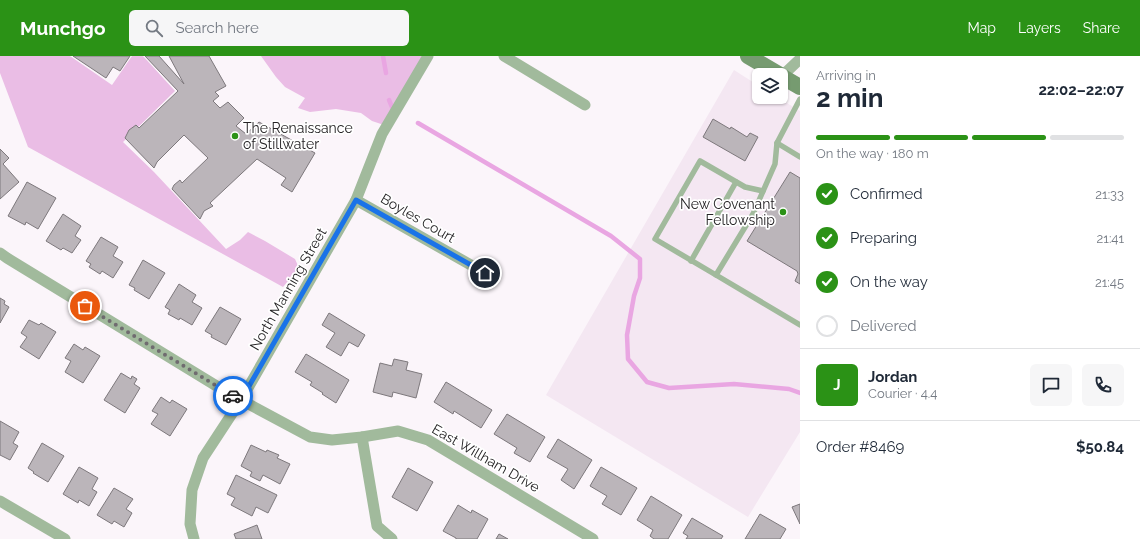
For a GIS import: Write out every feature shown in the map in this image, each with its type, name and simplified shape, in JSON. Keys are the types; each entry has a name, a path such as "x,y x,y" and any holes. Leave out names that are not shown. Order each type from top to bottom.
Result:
{"main road":[{"path":"748,56 768,68"},
{"path":"788,80 800,87"}],"street":[{"name":"North Manning Street","path":"194,539 190,524 192,490 203,458 241,400 356,200 382,134 428,56"},
{"path":"504,56 585,105"},
{"path":"788,70 800,59"},
{"name":"Boyles Court","path":"356,200 485,273"},
{"name":"East Willham Drive","path":"0,253 241,400 310,437 332,440 398,431 428,440 593,539"},
{"path":"362,437 377,526 392,539"},
{"path":"0,501 65,539"}],"lane":[{"path":"716,275 753,214 775,164 777,143 800,99"},
{"path":"777,143 800,157"},
{"path":"763,191 745,187 700,161 655,240 800,326"},
{"path":"691,260 736,182"}],"shaded area":[{"path":"0,56 70,56 112,85 132,56 143,56 175,91 123,142 154,172 226,249 240,240 248,232 295,259 299,268 283,287 28,147 0,73"},
{"path":"261,56 424,56 384,125 372,121 361,113 336,109 310,112 298,108 305,98 285,87"},
{"name":"New Covenant Fellowship","path":"734,70 752,82 752,104 788,104 800,111 800,432 748,517 546,395"}],"building":[{"path":"73,56 130,56 120,71 113,67 106,78"},
{"name":"The Renaissance of Stillwater","path":"145,56 159,56 184,84 169,56 209,56 226,86 215,92 219,96 213,101 220,108 228,102 244,118 236,126 246,134 259,122 315,153 292,192 281,185 286,178 257,159 210,203 213,206 204,211 200,219 172,189 180,180 182,183 208,158 184,135 157,162 154,168 125,138 129,130 136,125 139,128 178,91"},
{"path":"713,119 730,129 731,127 747,137 750,133 758,137 745,161 703,137"},
{"path":"0,149 9,158 3,164 19,182 0,199"},
{"name":"New Covenant Fellowship","path":"790,172 800,178 800,284 795,281 798,274 797,271 747,241"},
{"path":"27,182 56,198 38,229 26,222 25,225 8,216"},
{"path":"63,214 81,226 75,236 81,240 72,253 63,248 61,250 46,241"},
{"path":"101,237 118,247 113,256 123,262 113,278 102,271 100,274 89,267 91,264 86,261"},
{"path":"143,260 165,273 149,299 134,290 135,288 129,285"},
{"path":"179,284 196,295 192,302 202,308 192,325 180,318 179,320 168,314 170,310 165,307"},
{"path":"0,298 5,301 4,304 9,307 0,323"},
{"path":"220,307 241,319 226,345 211,337 212,335 205,331"},
{"path":"329,313 365,335 358,347 349,342 341,356 326,347 335,333 322,325"},
{"path":"29,320 39,325 41,323 56,332 39,359 20,347 27,337 21,333"},
{"path":"74,344 83,350 85,347 100,356 83,383 65,372 71,361 65,358"},
{"path":"306,354 349,380 336,403 310,385 312,382 295,372"},
{"path":"394,359 408,362 406,370 422,374 416,398 393,392 392,397 373,392 380,363 392,366"},
{"path":"121,373 131,379 132,376 137,379 134,384 140,388 125,413 104,400"},
{"path":"446,382 492,410 481,428 454,411 453,414 434,402"},
{"path":"161,397 170,403 172,400 187,409 170,436 151,424 158,414 152,411"},
{"path":"507,414 545,437 530,462 514,453 517,448 494,434"},
{"path":"0,421 19,432 13,443 18,446 10,460 0,455"},
{"path":"558,439 592,460 574,489 561,480 568,469 547,457"},
{"path":"42,443 64,456 48,482 33,473 34,472 28,468"},
{"path":"251,445 266,452 267,450 279,455 277,458 290,464 280,484 263,475 260,481 250,476 252,472 241,466"},
{"path":"79,467 98,478 92,489 97,492 89,506 79,500 78,503 63,494"},
{"path":"601,467 637,488 621,515 602,504 607,496 590,486"},
{"path":"408,468 433,482 417,511 392,497"},
{"path":"236,475 277,495 268,513 256,507 252,516 231,505 235,498 227,494"},
{"path":"114,488 133,499 126,509 132,513 124,527 114,521 112,524 97,515"},
{"path":"651,496 682,515 668,539 654,539 650,536 653,530 637,520"},
{"path":"800,504 800,524 792,507"},
{"path":"458,505 471,513 472,510 488,519 477,539 456,539 443,531"},
{"path":"760,514 786,529 780,539 745,539"},
{"path":"692,518 723,536 721,539 686,539 688,536 683,533"},
{"path":"257,525 262,539 236,539 234,534"},
{"path":"499,534 508,539 496,539"}],"waterway":[{"path":"383,56 386,73"},
{"path":"389,100 392,107"},
{"path":"418,123 611,236 640,259 640,278 634,296 627,335 628,359 647,382 669,388 734,384 789,389 800,393"}],"way so far":[{"path":"85,306 233,396"}],"place":[{"name":"The Renaissance of Stillwater","path":"235,136"},
{"name":"New Covenant Fellowship","path":"783,212"}],"route":[{"path":"233,396 241,400 356,200 485,273"}]}
